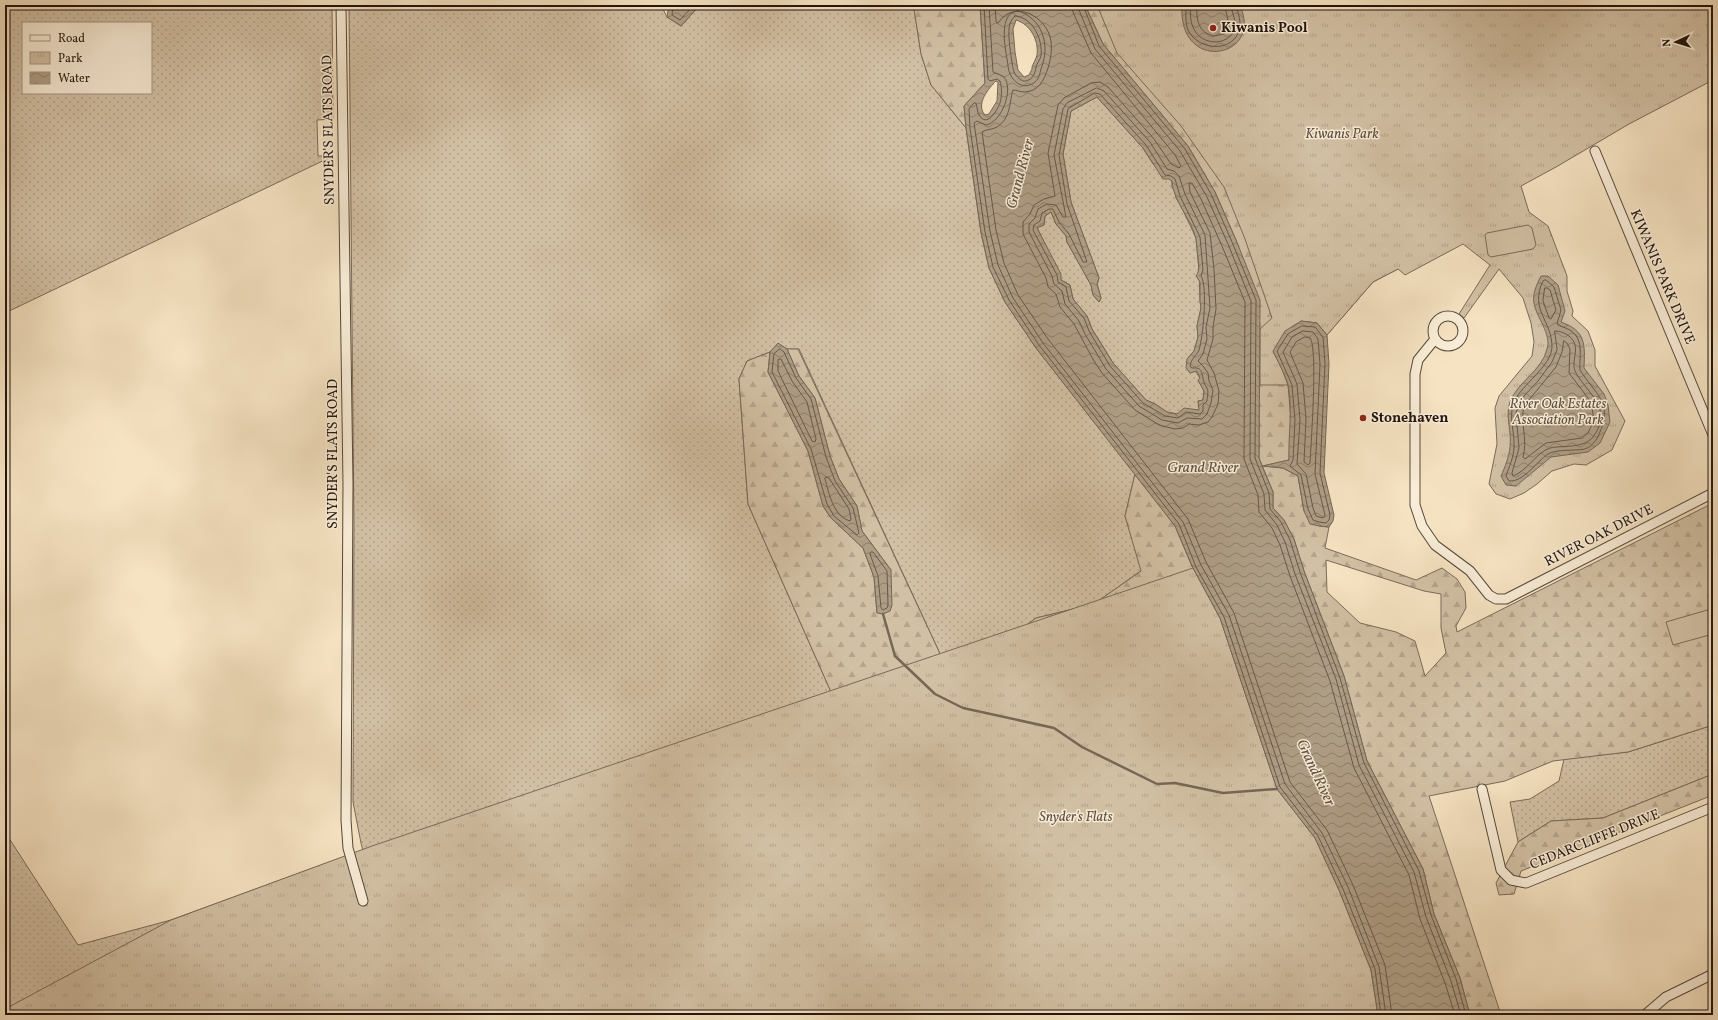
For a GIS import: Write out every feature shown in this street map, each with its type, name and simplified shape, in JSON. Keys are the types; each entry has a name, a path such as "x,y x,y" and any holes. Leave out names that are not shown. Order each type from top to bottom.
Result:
{"street":[{"name":"SNYDER'S FLATS ROAD","path":"341,5 348,476 346,820 348,848 363,901"},
{"name":"KIWANIS PARK DRIVE","path":"1595,152 1713,435"},
{"name":"RIVER OAK DRIVE","path":"1435,340 1418,360 1416,374 1416,505 1422,526 1435,545 1470,571 1489,595 1496,599 1506,599 1713,493"},
{"name":"CEDARCLIFFE DRIVE","path":"1482,789 1501,870 1511,880 1526,883 1713,807"},
{"path":"1645,1015 1666,996 1713,974"}],"green space":[{"path":"5,5 332,5 333,119 317,120 318,156 333,156 5,313"},
{"path":"349,5 661,5 667,17 681,26 698,7 698,5 912,5 914,8 921,54 931,85 966,128 981,233 989,268 1005,302 1036,348 1135,474 1125,516 1142,570 1094,604 1036,618 981,659 956,664 942,658 799,349 787,349 778,344 770,352 747,361 739,379 748,504 831,692 862,688 969,940 958,979 953,1015 5,1015 5,832 78,945 171,920 338,859 351,906 375,900 353,802 354,528"},
{"path":"912,5 980,5 985,83 964,106 966,128 931,85 921,54 914,9"},
{"path":"1085,5 1168,5 1398,269 1373,282 1327,335 1317,323 1288,385 1291,420 1289,460 1264,466 1283,468 1298,476 1304,511 1319,526 1329,527 1325,548 1416,580 1442,568 1457,579 1465,592 1466,608 1456,626 1457,632 1713,503 1713,725 1628,752 1553,761 1505,781 1429,796 1501,1015 1470,1015 1460,978 1434,914 1423,869 1367,761 1344,676 1304,571 1294,539 1284,520 1273,508 1273,492 1259,458 1259,411 1236,240 1215,192 1188,146 1103,44","holes":["1326,560 1424,591 1441,594 1441,628 1446,653 1425,676 1415,641 1396,632 1360,623 1327,592"]},
{"name":"Kiwanis Park","path":"1097,5 1713,5 1713,80 1629,124 1521,186 1529,212 1548,226 1567,276 1567,291 1573,311 1572,316 1588,331 1595,350 1595,366 1625,421 1612,450 1586,465 1574,464 1552,471 1524,493 1510,499 1496,494 1489,484 1497,444 1495,408 1499,396 1532,356 1534,342 1531,323 1523,298 1499,269 1464,318 1459,314 1490,265 1463,244 1405,275 1398,269 1373,282 1327,335 1317,323 1301,321 1273,352 1280,364 1288,385 1260,385 1260,329 1272,318 1245,239 1224,187 1181,126 1117,53"},
{"path":"1097,97 1143,148 1153,164 1172,181 1172,188 1175,191 1176,198 1196,238 1201,308 1197,326 1198,337 1194,351 1187,359 1200,378 1198,380 1204,391 1203,400 1198,401 1200,411 1177,414 1167,412 1146,400 1113,363 1092,329 1087,316 1073,299 1070,285 1061,280 1037,227 1044,225 1045,216 1051,212 1056,224 1066,236 1067,242 1091,285 1093,295 1099,302 1101,298 1097,284 1099,278 1071,202 1063,154 1071,111"},
{"path":"1528,225 1532,228 1536,245 1533,249 1491,257 1488,255 1485,235 1487,233"},
{"path":"787,349 798,349 942,658 981,659 1036,618 1094,604 1141,571 1125,516 1135,474 1175,526 1191,564 1220,618 1277,789 1378,1015 1257,1015 831,692 748,504 739,379 747,361 770,352 768,372 808,451 823,506 831,518 863,548 874,577 877,613 891,570 862,531 857,506 839,479 830,456 815,398 799,376"},
{"name":"Snyder's Flats","path":"1193,568 1220,618 1277,789 1315,838 1339,890 1371,970 1378,1015 5,1015 5,1009 171,920 372,846"},
{"path":"1711,609 1713,615 1713,634 1673,645 1666,622"},
{"path":"1713,725 1713,774 1603,818 1551,821 1518,842 1510,802 1530,799 1559,781 1564,759 1628,752"},
{"path":"1713,774 1713,795 1521,871 1514,894 1499,895 1496,883 1518,842 1551,821 1603,818"}],"water":[{"path":"669,5 698,5 698,7 681,26 667,17"},
{"name":"Grand River","path":"980,5 1085,5 1103,44 1188,146 1215,192 1260,300 1259,458 1273,492 1273,508 1284,520 1294,539 1304,571 1344,676 1367,761 1423,869 1434,914 1460,978 1470,1015 1378,1015 1371,970 1339,890 1315,838 1277,789 1220,618 1193,568 1175,526 1036,348 1005,302 989,268 981,232 966,128 964,106 985,83","holes":["1016,20 1021,22 1029,29 1037,44 1037,55 1032,69 1029,75 1024,77 1018,70 1015,52 1013,29","996,81 998,82 997,101 989,114 985,115 982,111 982,101","1097,97 1143,148 1163,179 1169,179 1172,181 1179,203 1194,232 1199,265 1196,276 1200,282 1201,308 1197,326 1198,337 1194,351 1187,359 1186,368 1190,373 1197,371 1200,378 1198,380 1204,391 1203,400 1198,401 1199,410 1184,408 1177,414 1167,412 1146,400 1113,363 1092,329 1087,316 1073,299 1070,285 1061,280 1061,274 1037,228 1044,225 1045,216 1051,212 1056,224 1066,236 1067,242 1091,285 1093,295 1099,302 1101,298 1097,284 1099,278 1071,202 1063,154 1071,111"]},
{"name":"Kiwanis Pool","path":"1182,5 1239,5 1244,19 1243,33 1236,43 1226,49 1214,51 1201,48 1191,40 1184,26"},
{"path":"1541,276 1548,276 1558,285 1565,311 1561,322 1580,334 1584,345 1584,368 1604,394 1608,405 1610,422 1600,443 1588,452 1551,457 1516,486 1506,485 1501,476 1508,458 1510,447 1508,413 1510,402 1518,388 1540,364 1547,349 1548,343 1546,332 1535,308 1534,300 1535,289"},
{"path":"1301,321 1317,323 1327,335 1329,364 1324,473 1334,515 1333,521 1329,527 1310,524 1304,511 1298,476 1283,468 1262,466 1289,460 1290,413 1288,385 1273,351 1285,331"},
{"path":"778,343 787,349 799,376 815,398 830,456 839,479 857,506 862,531 891,570 892,605 890,611 883,614 877,613 874,577 863,548 831,518 823,506 808,451 768,372 770,352"}],"waterway":[{"path":"883,614 895,656 935,694 963,708 1054,728 1082,747 1157,784 1175,783 1223,793 1277,789"}],"place":[{"name":"Kiwanis Pool","path":"1213,28"},
{"name":"Stonehaven","path":"1363,418"}],"park label":[{"name":"River Oak Estates Association Park","path":"1558,412"}]}
